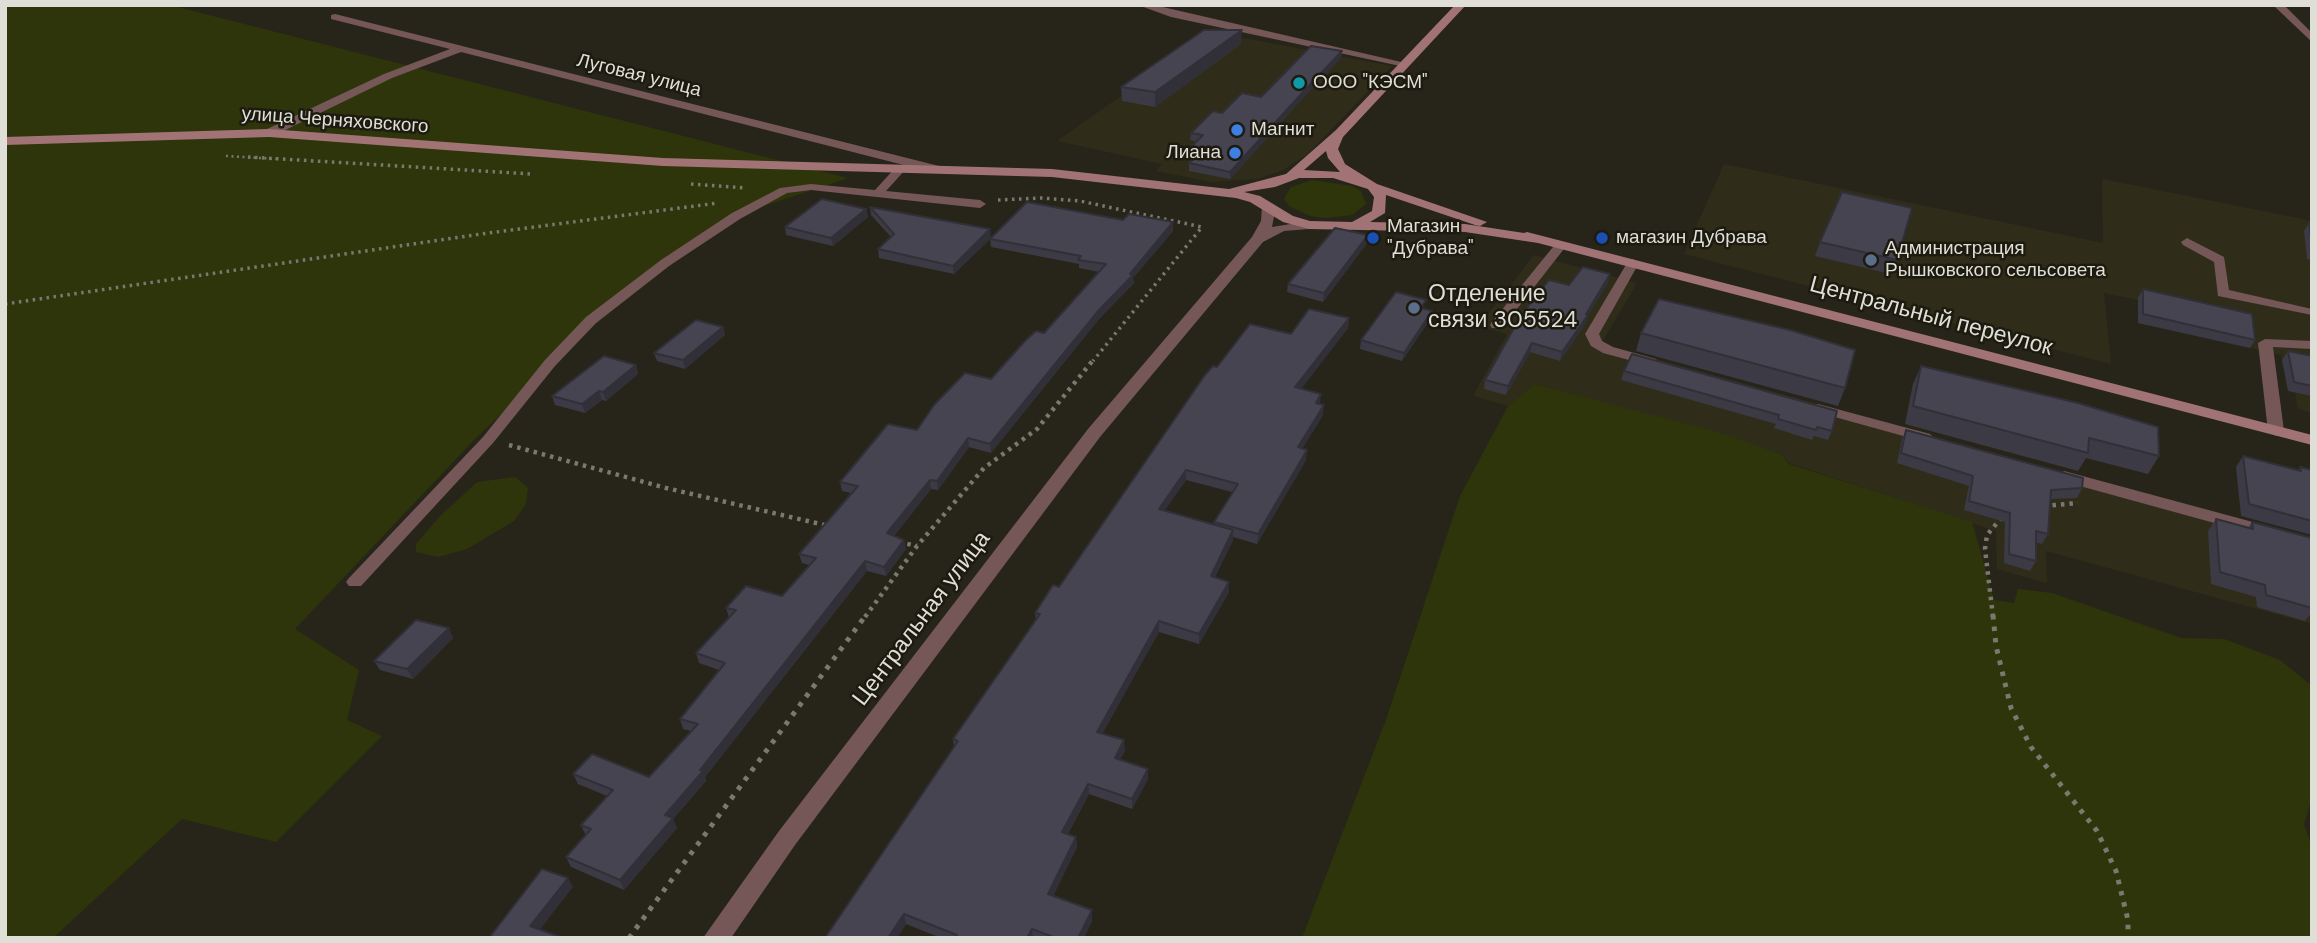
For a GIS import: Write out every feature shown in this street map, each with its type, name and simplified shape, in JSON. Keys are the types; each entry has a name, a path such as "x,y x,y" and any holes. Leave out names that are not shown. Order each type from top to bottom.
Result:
{"main road":[{"path":"1269,206 1267,192 1306,165 1340,133 1461,5"},
{"name":"улица Черняховского","path":"5,142 269,133 663,162 1052,173 1207,189"},
{"path":"1340,133 1334,141 1334,158 1352,176 1366,183 1381,197 1381,208 1365,221 1345,226"},
{"path":"1207,189 1253,188 1288,177 1334,174 1538,239"},
{"path":"1207,189 1236,194 1269,206 1280,215 1309,225 1465,228 1538,239"},
{"name":"Центральный переулок","path":"1538,239 2312,440"}],"street":[{"path":"1143,5 1171,15 1405,64"},
{"path":"2278,5 2312,39"},
{"name":"Луговая улица","path":"335,17 935,169"},
{"path":"269,133 388,76 457,50"},
{"path":"1258,239 1268,221 1269,206"},
{"path":"1258,239 1281,227 1309,225"},
{"name":"Центральная улица","path":"716,938 787,838 995,565 1174,335 1258,239"}],"lane":[{"path":"879,192 900,169"},
{"path":"355,582 488,440 550,363 591,320 665,263 736,216 784,190 811,187 980,204"},
{"path":"2187,242 2220,260 2223,293 2310,311 2312,327"},
{"path":"1497,325 1561,245"},
{"path":"1633,263 1592,334 1596,343 1608,350 1661,365"},
{"path":"2276,430 2265,343 2312,345"},
{"path":"1808,405 1941,442"},
{"path":"2048,471 2286,537"}],"path":[{"path":"218,155 538,175"},
{"path":"688,184 784,190"},
{"path":"629,938 918,546 984,468 1037,429 1202,227 1080,201 1017,198 980,204"},
{"path":"5,303 453,237 720,202"},
{"path":"488,440 666,488 838,528"},
{"path":"2030,508 2092,501"},
{"path":"2010,513 1994,524 1985,548 1996,646 2011,708 2031,747 2098,831 2116,871 2128,919 2128,938"},
{"path":"891,540 918,546"}],"shaded area":[{"path":"1212,32 1392,66 1307,155 1283,170 1257,179 1211,182 1156,171 1162,164 1057,141"},
{"path":"1724,164 2103,243 2102,179 2312,221 2312,413 2298,409 2295,392 2288,391 2281,355 2138,323 2138,300 2104,293 2111,364 1684,254"},
{"path":"1534,255 1637,283 1601,344 2312,541 2312,624 2046,551 2047,583 1997,569 1996,531 1789,463 1782,455 1534,384 1508,406 1473,396 1507,334 1479,326"}],"green space":[{"path":"5,5 170,5 848,178 749,211 686,253 597,323 476,438 295,629 359,670 347,720 382,736 276,842 182,819 53,938 5,938"},
{"path":"1312,180 1352,186 1361,191 1366,204 1352,215 1325,218 1310,216 1289,206 1284,199 1291,187"},
{"path":"1534,384 1725,434 1782,455 1789,464 1972,522 1994,600 2014,603 2018,589 2052,593 2181,638 2224,639 2280,660 2312,686 2312,798 2304,824 2312,847 2312,938 1302,938 1387,717 1460,496 1508,406"},
{"path":"515,477 528,488 526,504 514,521 467,549 438,557 416,552 416,544 439,517 477,482"}],"building":[{"path":"1204,30 1242,30 1155,92 1121,87"},
{"path":"1311,46 1342,51 1230,172 1189,163 1203,149 1192,146 1203,135 1191,133 1213,111 1222,113 1242,93 1261,97"},
{"path":"1842,192 1912,208 1897,260 1820,242"},
{"path":"822,199 866,209 831,238 785,227"},
{"path":"1027,202 1123,220 1129,214 1173,222 1130,274 1133,275 1099,310 990,444 968,438 937,481 930,480 887,533 904,540 884,567 865,561 700,770 703,771 665,815 673,818 620,880 566,857 591,829 581,825 613,790 573,774 592,754 649,777 698,724 680,719 725,663 696,653 736,610 726,608 746,586 782,596 816,558 799,554 858,486 840,482 888,424 917,430 934,405 965,373 991,379 1036,331 1044,333 1106,264 1078,260 1081,256 990,239"},
{"path":"870,207 990,229 953,266 878,249 894,234"},
{"path":"2309,223 2312,224 2312,246"},
{"path":"1335,228 1368,235 1324,293 1288,284"},
{"path":"1583,267 1610,274 1586,314 1588,315 1562,352 1532,343 1508,386 1485,380 1522,314 1549,280 1569,285"},
{"path":"2143,289 2252,314 2255,340 2143,314"},
{"path":"1396,292 1426,300 1421,308 1432,311 1404,353 1361,340"},
{"path":"1659,299 1790,330 1855,350 1845,388 1641,333"},
{"path":"1309,309 1349,318 1295,387 1321,394 1316,403 1324,405 1298,447 1307,450 1258,534 1214,522 1238,484 1186,470 1159,509 1233,530 1211,576 1229,582 1199,634 1159,621 1097,732 1124,740 1115,758 1148,769 1132,799 1088,784 1062,832 1076,837 1048,894 1092,910 1078,938 1056,938 1032,929 1027,938 956,938 957,935 904,914 888,938 825,938 958,741 953,739 1040,614 1035,613 1053,585 1059,587 1205,375 1213,366 1217,367 1250,324 1291,334"},
{"path":"696,320 723,327 683,360 654,353"},
{"path":"2288,351 2312,356 2312,386 2294,382"},
{"path":"1632,354 1837,411 1832,431 1817,427 1816,430 1778,419 1779,415 1624,371"},
{"path":"604,356 636,365 603,392 599,391 582,404 552,396"},
{"path":"1921,366 2078,403 2158,427 2159,456 2089,438 2088,453 1913,406"},
{"path":"1906,430 2083,478 2082,488 2051,490 2048,534 2036,531 2036,561 2009,554 2010,513 1969,501 1973,476 1901,453"},
{"path":"2243,456 2301,471 2300,467 2312,470 2312,521 2249,504"},
{"path":"2216,519 2253,529 2252,522 2312,538 2312,608 2266,595 2265,585 2220,572"},
{"path":"416,620 449,628 407,669 374,661"},
{"path":"542,869 568,878 530,926 563,938 489,938"}],"place":[{"name":"ООО \"КЭСМ\"","path":"1299,83"},
{"name":"Магнит","path":"1237,130"},
{"name":"Лиана","path":"1235,153"},
{"name":"Магазин \"Дубрава\"","path":"1373,238"},
{"name":"магазин Дубрава","path":"1602,238"},
{"name":"Администрация Рышковского сельсовета","path":"1871,260"},
{"name":"Отделение связи 305524","path":"1414,308"}]}
